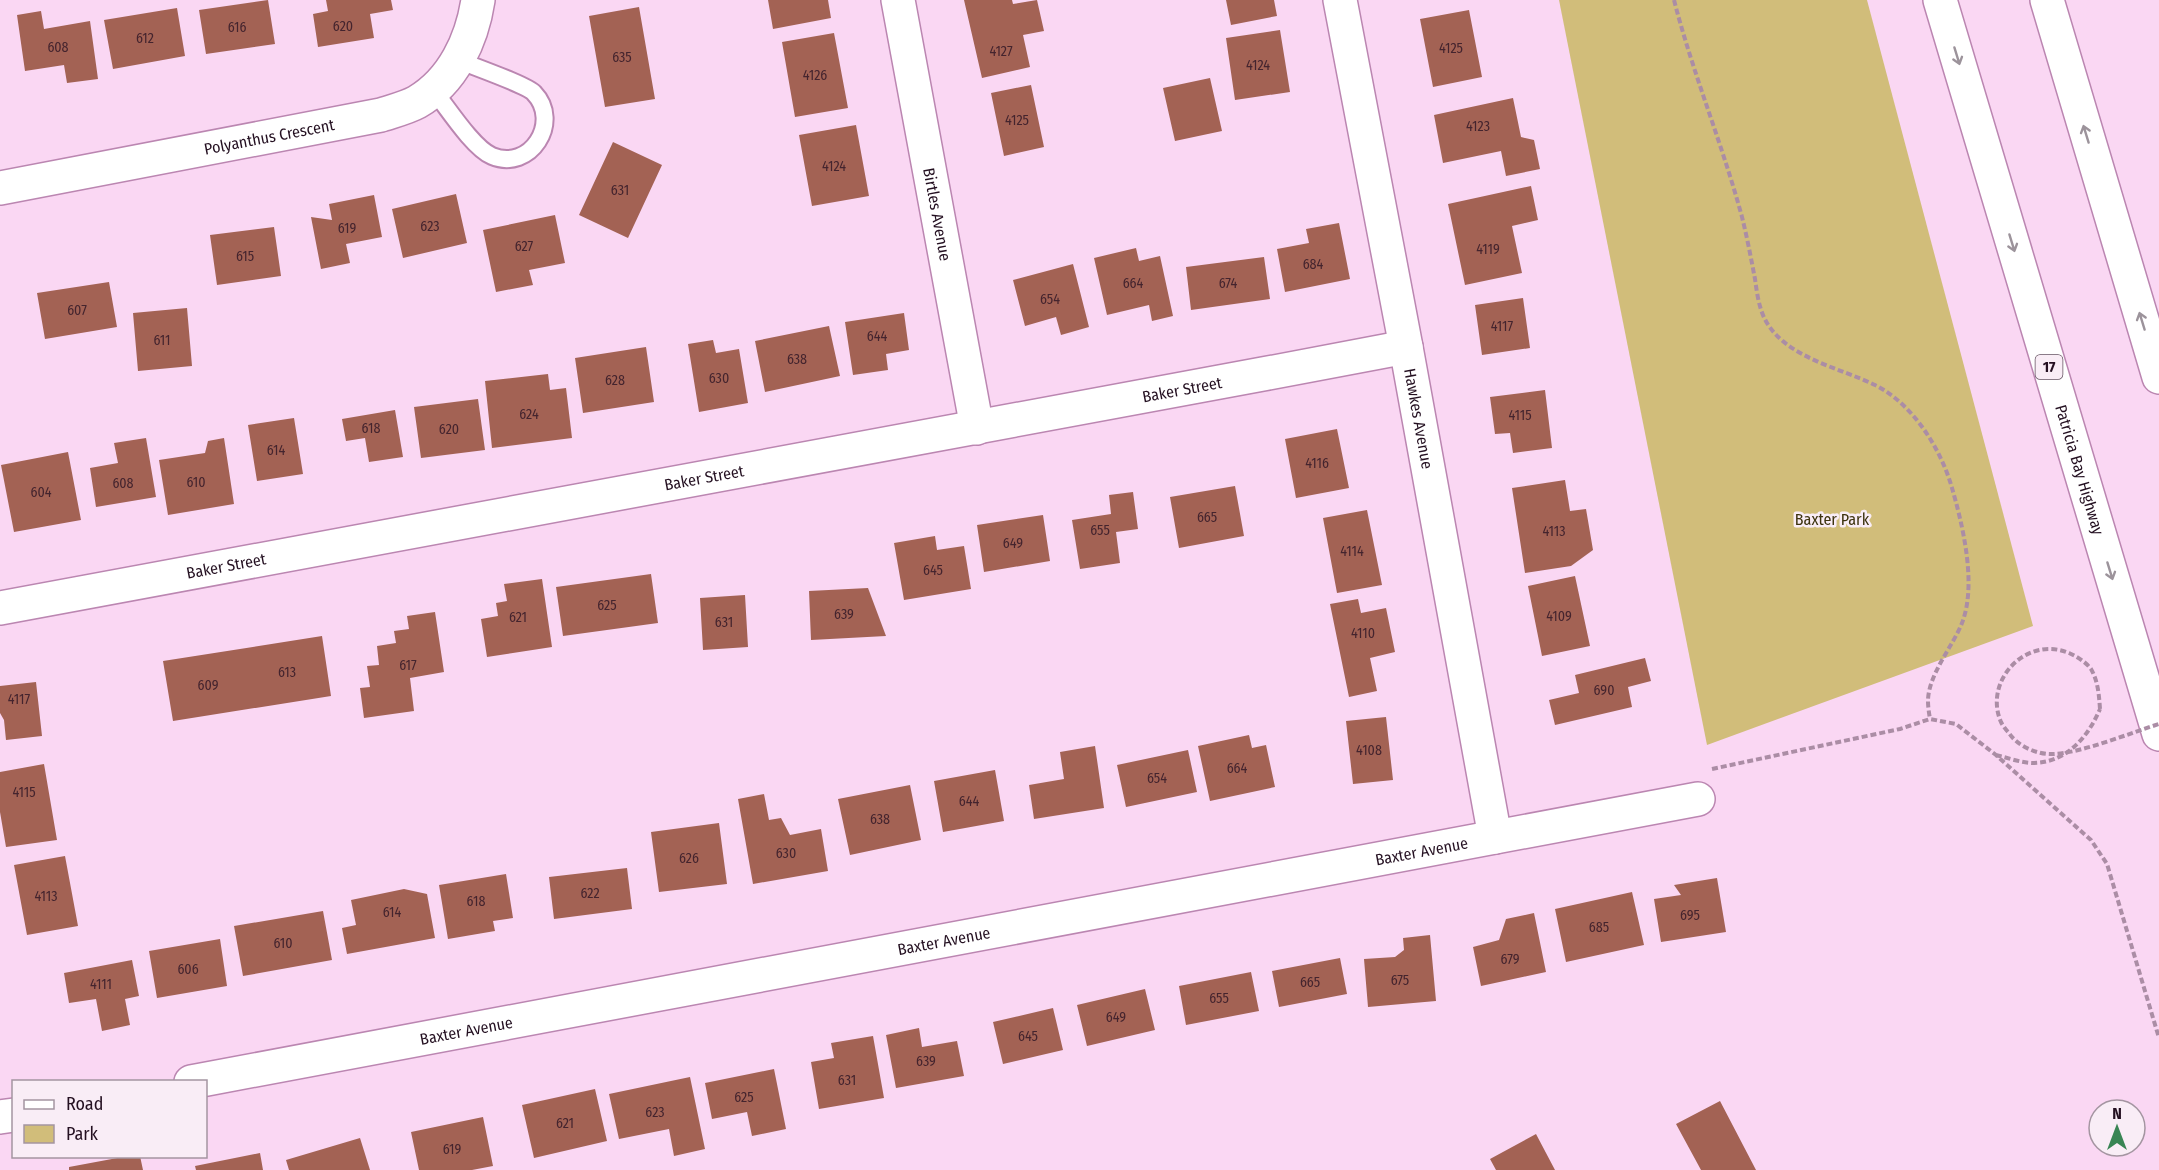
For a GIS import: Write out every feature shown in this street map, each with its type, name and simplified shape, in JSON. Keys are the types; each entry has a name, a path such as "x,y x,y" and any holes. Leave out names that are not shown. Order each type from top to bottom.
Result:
{"main road":[{"name":"Polyanthus Crescent","path":"0,188 381,115 416,103 444,81 458,60 474,23 478,0"},
{"name":"Birtles Avenue","path":"898,0 977,428"},
{"name":"Hawkes Avenue","path":"1340,0 1495,837"},
{"name":"Patricia Bay Highway","path":"1940,0 2159,734"},
{"path":"2047,0 2159,377"},
{"name":"Baker Street","path":"0,608 1406,347"},
{"name":"Baxter Avenue","path":"202,1080 1698,799"}],"lane":[{"path":"434,91 480,149 493,157 508,159 523,156 536,146 543,134 546,118 542,103 533,91 458,60"}],"path":[{"path":"1674,0 1698,84 1728,166 1747,234 1759,300 1766,322 1780,339 1816,361 1877,386 1901,404 1917,420 1937,452 1952,486 1962,526 1968,599 1963,622 1935,675 1928,699 1930,719"},
{"path":"1996,755 2032,763 2056,759 2075,747 2092,728 2100,709 2099,689 2090,668 2078,657 2057,648 2040,648 2023,656 2009,668 1999,684 2000,721 2012,738 2027,749 2052,754 2077,750 2159,724"},
{"path":"1698,799 1707,770 1900,729 1930,719 1956,724 1996,755 2091,840 2107,864 2159,1038"}],"green space":[{"name":"Baxter Park","path":"1559,0 1867,0 2033,626 1707,745"}],"building":[{"path":"268,0 275,44 206,54 199,10"},
{"path":"326,0 391,0 393,10 370,14 374,38 318,47 313,14 328,11"},
{"path":"768,0 828,0 831,18 773,29"},
{"path":"964,0 1012,0 1013,4 1037,0 1044,31 1023,35 1030,67 982,78"},
{"path":"1226,0 1274,0 1277,16 1231,25"},
{"path":"639,7 655,99 605,107 589,16"},
{"path":"177,8 185,56 113,69 104,20"},
{"path":"1469,10 1482,77 1433,87 1420,19"},
{"path":"41,11 44,29 90,21 98,79 67,83 64,65 25,71 17,15"},
{"path":"1280,30 1290,92 1235,100 1226,38"},
{"path":"834,33 848,108 795,117 782,42"},
{"path":"1210,78 1222,131 1175,141 1163,88"},
{"path":"1031,85 1044,147 1004,156 991,93"},
{"path":"1513,98 1521,137 1534,140 1540,169 1506,176 1501,151 1443,163 1434,115"},
{"path":"856,125 869,196 812,206 799,135"},
{"path":"613,142 662,165 628,238 579,215"},
{"path":"1531,186 1538,220 1512,226 1522,273 1465,285 1448,204"},
{"path":"456,194 467,243 403,258 392,209"},
{"path":"374,195 382,237 346,244 350,263 321,269 311,217 332,220 329,204"},
{"path":"555,215 565,263 529,270 533,285 496,292 483,230"},
{"path":"1339,223 1350,279 1285,292 1277,249 1309,243 1306,229"},
{"path":"274,227 281,276 217,285 210,235"},
{"path":"1136,248 1139,261 1160,256 1173,316 1152,321 1149,305 1107,315 1094,258"},
{"path":"1264,257 1270,299 1191,310 1186,267"},
{"path":"1073,264 1089,327 1061,335 1056,317 1025,326 1013,280"},
{"path":"109,282 117,327 45,339 37,293"},
{"path":"1523,298 1530,348 1482,355 1475,305"},
{"path":"187,308 192,366 138,371 133,313"},
{"path":"904,313 909,350 886,354 888,370 853,375 845,322"},
{"path":"829,326 840,376 765,392 755,341"},
{"path":"713,340 716,353 739,349 748,403 699,412 688,344"},
{"path":"646,347 654,402 583,413 575,358"},
{"path":"548,374 550,390 566,388 572,438 492,448 485,381"},
{"path":"1545,390 1552,448 1513,453 1510,433 1495,434 1490,397"},
{"path":"478,399 485,450 421,458 414,407"},
{"path":"395,410 403,457 369,462 365,438 346,441 342,419"},
{"path":"294,418 303,474 257,481 248,425"},
{"path":"1337,429 1349,488 1296,498 1285,439"},
{"path":"146,438 156,497 96,507 90,468 118,463 114,443"},
{"path":"224,438 234,504 168,515 159,460 205,453 208,441"},
{"path":"68,452 81,520 14,532 1,465"},
{"path":"1565,480 1570,511 1586,509 1593,550 1571,566 1525,573 1512,488"},
{"path":"1235,486 1244,536 1179,548 1170,497"},
{"path":"1133,492 1138,529 1116,532 1120,563 1080,569 1072,520 1111,514 1109,495"},
{"path":"1367,510 1382,585 1337,593 1323,518"},
{"path":"1043,515 1050,561 984,572 977,525"},
{"path":"935,536 937,550 964,546 971,589 904,600 894,543"},
{"path":"651,574 658,623 563,636 556,587"},
{"path":"1575,576 1590,646 1542,656 1528,586"},
{"path":"542,579 552,647 487,657 481,619 498,616 496,603 507,601 504,584"},
{"path":"868,588 886,636 811,640 809,591"},
{"path":"745,595 748,647 703,650 700,598"},
{"path":"1358,599 1361,613 1386,608 1395,652 1370,658 1377,691 1349,697 1330,604"},
{"path":"435,612 444,672 410,678 414,711 364,718 360,688 370,687 367,666 379,665 377,646 396,643 394,631 409,629 407,616"},
{"path":"322,636 331,696 173,721 163,661"},
{"path":"1645,658 1651,681 1628,687 1632,707 1555,725 1549,700 1579,693 1575,675"},
{"path":"36,682 42,736 6,740 4,720 0,713 0,686"},
{"path":"1386,717 1393,780 1353,784 1346,721"},
{"path":"1249,735 1252,748 1266,745 1275,787 1210,801 1198,746"},
{"path":"1095,746 1104,808 1034,819 1029,785 1064,779 1060,752"},
{"path":"1188,750 1197,792 1126,807 1117,765"},
{"path":"44,764 57,840 6,847 0,812 0,772"},
{"path":"995,770 1004,821 943,832 934,781"},
{"path":"910,785 921,840 850,855 838,799"},
{"path":"764,794 769,820 781,818 790,835 821,829 828,871 753,884 738,799"},
{"path":"719,823 727,884 659,892 651,832"},
{"path":"65,856 78,926 27,935 14,865"},
{"path":"627,868 632,909 554,919 549,877"},
{"path":"506,874 513,918 493,921 495,931 448,939 439,885"},
{"path":"1717,878 1726,932 1661,942 1654,899 1681,895 1674,885"},
{"path":"404,889 427,894 435,938 347,954 342,928 356,925 351,900"},
{"path":"1632,892 1644,945 1566,962 1555,909"},
{"path":"323,911 332,960 243,976 234,926"},
{"path":"1534,913 1546,972 1481,986 1473,947 1499,940 1506,919"},
{"path":"1430,935 1436,1001 1368,1007 1364,959 1395,957 1404,950 1403,938"},
{"path":"220,939 227,986 157,998 149,951"},
{"path":"1340,958 1347,994 1279,1007 1272,971"},
{"path":"132,960 139,996 125,999 130,1025 102,1031 96,999 69,1003 64,973"},
{"path":"1251,972 1259,1011 1186,1025 1179,986"},
{"path":"1145,989 1155,1030 1087,1046 1077,1005"},
{"path":"1053,1008 1063,1050 1003,1064 993,1022"},
{"path":"919,1028 922,1047 957,1041 964,1076 896,1088 886,1035"},
{"path":"873,1036 884,1098 819,1109 811,1062 834,1058 831,1043"},
{"path":"774,1069 786,1129 752,1136 747,1112 712,1119 705,1083"},
{"path":"690,1077 705,1149 674,1156 669,1129 619,1139 609,1094"},
{"path":"595,1089 607,1141 534,1158 522,1105"},
{"path":"1720,1101 1756,1170 1701,1170 1676,1124"},
{"path":"483,1117 493,1166 472,1170 419,1170 411,1132"},
{"path":"1536,1134 1555,1170 1496,1170 1490,1159"},
{"path":"360,1138 370,1170 289,1170 286,1160"},
{"path":"260,1153 263,1170 196,1170 195,1166"},
{"path":"117,1158 140,1158 143,1170 69,1170 69,1167"}]}
